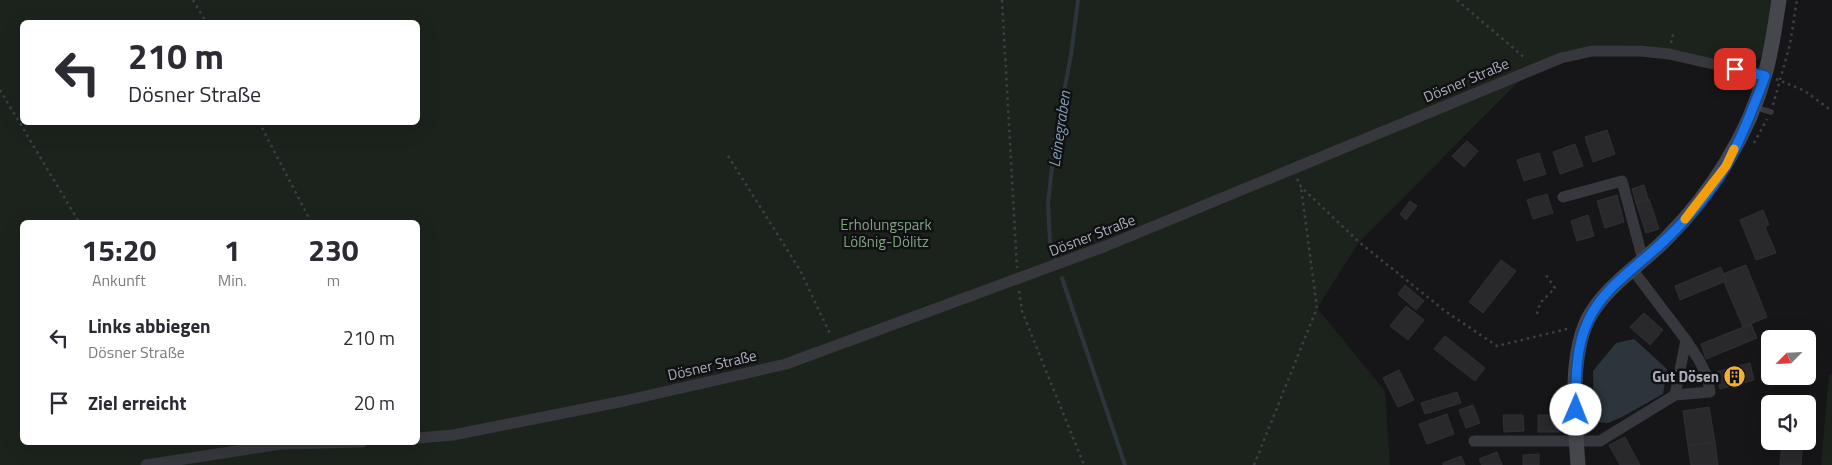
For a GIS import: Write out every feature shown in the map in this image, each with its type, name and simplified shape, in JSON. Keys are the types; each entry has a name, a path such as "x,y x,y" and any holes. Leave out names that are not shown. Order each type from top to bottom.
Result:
{"main road":[{"path":"1578,465 1576,379 1584,329 1598,304 1609,291 1667,238 1726,166 1754,107 1765,76 1779,0"}],"street":[{"name":"Dösner Straße","path":"420,438 453,435 624,401 786,364 1018,280 1179,217 1561,58 1592,51 1641,51 1669,54 1765,76"},
{"path":"1474,441 1600,441 1675,395 1710,392 1707,376 1637,265 1622,181 1563,196"},
{"path":"1675,395 1686,340"},
{"path":"146,465 275,445"}],"lane":[{"path":"1754,107 1771,112"}],"path":[{"path":"193,0 205,20"},
{"path":"1002,0 1018,280 1022,311 1084,465"},
{"path":"1457,0 1526,58 1532,69"},
{"path":"1797,0 1790,44 1781,81 1805,91 1832,111"},
{"path":"0,90 20,123"},
{"path":"21,125 78,220"},
{"path":"261,125 310,220"},
{"path":"728,156 800,270 836,346"},
{"path":"1254,465 1317,308 1301,187 1293,169"},
{"path":"1301,187 1359,242 1445,310 1497,346 1567,328 1584,329"},
{"path":"1536,314 1540,303 1555,288 1546,275"}],"green space":[{"name":"Erholungspark Lößnig-Dölitz","path":"0,0 1773,0 1762,54 1760,58 1752,63 1737,63 1644,45 1589,46 1531,69 1359,242 1317,308 1385,391 1390,465 0,465"},
{"path":"1832,374 1832,465 1821,465 1829,375"}],"shaded area":[{"path":"1634,339 1667,369 1663,394 1608,423 1594,422 1593,371 1616,343"}],"building":[{"path":"1607,130 1615,154 1593,162 1585,137"},
{"path":"1467,141 1478,151 1464,167 1452,156"},
{"path":"1575,144 1583,166 1560,174 1553,152"},
{"path":"1539,153 1546,174 1524,181 1517,160"},
{"path":"1644,185 1648,199 1636,203 1632,189"},
{"path":"1547,194 1553,213 1533,219 1527,200"},
{"path":"1617,195 1624,222 1605,228 1597,201"},
{"path":"1649,199 1659,229 1646,233 1636,203"},
{"path":"1410,201 1417,206 1406,220 1400,214"},
{"path":"1763,210 1769,225 1765,227 1776,253 1756,260 1740,220"},
{"path":"1588,215 1594,236 1577,241 1571,221"},
{"path":"1501,260 1516,271 1483,313 1469,302"},
{"path":"1746,265 1767,317 1743,327 1724,282 1726,281 1723,274"},
{"path":"1721,267 1726,281 1680,300 1675,286"},
{"path":"1405,285 1424,301 1416,310 1398,294"},
{"path":"1406,306 1424,320 1408,340 1390,326"},
{"path":"1644,313 1663,330 1650,345 1630,327"},
{"path":"1751,324 1757,338 1706,359 1701,344"},
{"path":"1445,336 1485,368 1475,381 1434,349"},
{"name":"Gut Dösen","path":"1750,363 1754,380 1720,389 1716,372"},
{"path":"1399,370 1414,400 1398,407 1383,378"},
{"path":"1457,392 1461,403 1425,414 1421,403"},
{"path":"1473,405 1480,423 1466,428 1459,410"},
{"path":"1709,407 1715,442 1688,446 1683,411"},
{"path":"1447,414 1454,434 1427,444 1419,424"},
{"path":"1503,415 1523,415 1524,431 1504,432"},
{"path":"1538,415 1559,415 1559,432 1538,432"},
{"path":"1625,437 1640,465 1620,465 1609,445"},
{"path":"1715,442 1718,465 1691,465 1688,446"},
{"path":"1781,450 1802,450 1801,465 1780,465"},
{"path":"1497,452 1502,465 1482,465 1479,459"},
{"path":"1539,454 1539,465 1523,465 1523,455"},
{"path":"1461,456 1465,465 1443,465 1443,463"}],"waterway":[{"name":"Leinegraben","path":"1055,257 1050,242 1048,204 1055,139 1071,55 1078,0"},
{"name":"Leinegraben","path":"1062,278 1125,465"}],"slow traffic":[{"path":"1685,219 1726,166 1734,149"}],"place":[{"name":"Gut Dösen","path":"1735,376"}],"route":[{"path":"1576,410 1576,379 1580,348 1584,329 1589,318 1609,291 1667,238 1707,192 1726,166 1754,107 1765,76 1735,69"}]}
